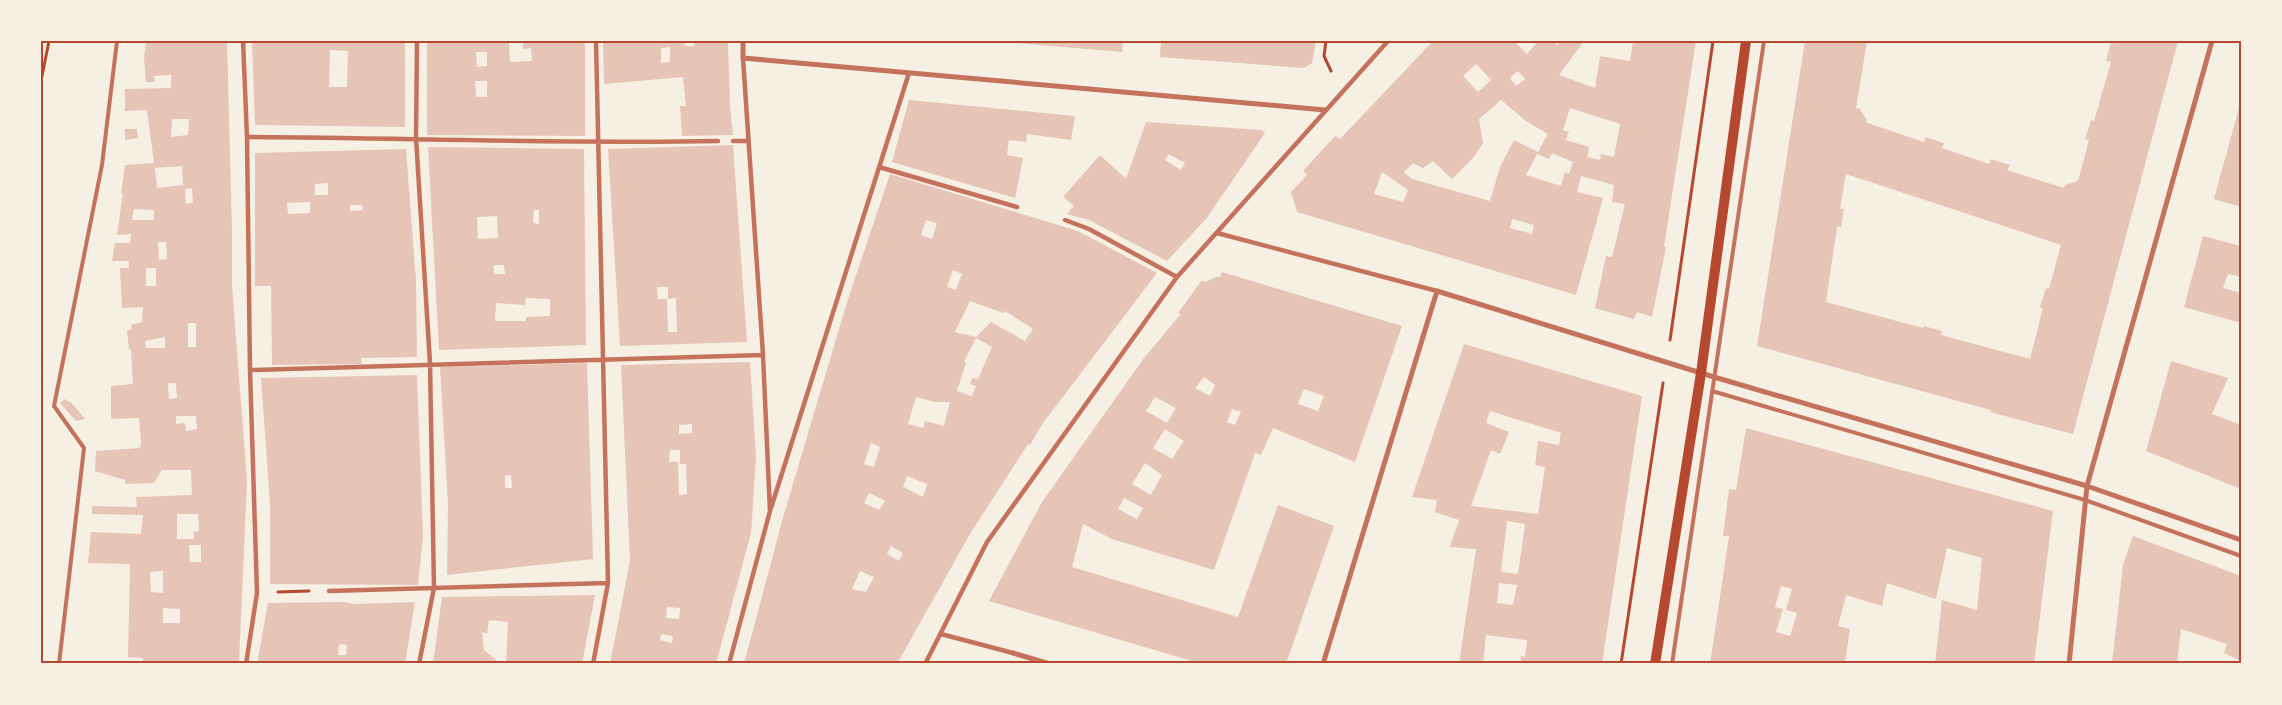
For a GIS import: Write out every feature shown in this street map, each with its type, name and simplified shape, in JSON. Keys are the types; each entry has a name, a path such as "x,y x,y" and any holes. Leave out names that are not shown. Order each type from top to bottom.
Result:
{"main road":[{"path":"1655,664 1701,373 1746,41"}],"street":[{"path":"243,41 247,137 250,370 257,593 246,664"},
{"path":"417,41 416,138 430,363 434,588 419,664"},
{"path":"593,664 608,583 596,41"},
{"path":"744,41 743,58 763,355 770,511"},
{"path":"925,664 987,542 1177,277 1388,41"},
{"path":"2069,664 2087,486 2212,41"},
{"path":"743,58 1325,110"},
{"path":"728,664 770,511 909,74"},
{"path":"247,137 416,138 598,144 718,141"},
{"path":"733,141 748,141"},
{"path":"880,167 1017,207"},
{"path":"1065,220 1089,229 1177,277"},
{"path":"1217,233 1437,291 1714,377 2087,486 2241,540"},
{"path":"1324,664 1437,291"},
{"path":"250,370 430,363 763,355"},
{"path":"329,591 608,583"},
{"path":"941,634 1050,664"}],"lane":[{"path":"60,664 84,448 54,406 102,165 117,41"},
{"path":"1672,664 1764,41"},
{"path":"1712,391 2085,500 2241,556"}],"path":[{"path":"41,81 49,41"},
{"path":"1326,41 1324,56 1342,92"},
{"path":"257,593 329,591"}],"building":[{"path":"146,41 227,41 232,286 247,481 239,664 142,664 143,658 128,657 130,564 88,563 91,532 141,534 143,515 92,514 92,506 137,507 136,497 192,495 191,470 162,470 154,483 125,484 125,480 95,471 96,451 140,448 141,443 139,418 111,419 111,386 133,384 131,349 129,349 127,331 132,329 131,325 142,322 143,307 122,308 120,268 129,268 129,261 112,261 115,243 130,243 131,234 117,235 125,165 154,163 147,110 125,111 125,89 171,88 171,75 154,76 155,82 146,82 144,58","holes":["172,119 189,119 188,135 171,137","182,166 183,185 157,188 155,168","192,188 193,203 186,204 185,189","134,209 154,210 154,220 132,220","158,242 166,242 167,259 159,260","146,268 156,268 156,286 146,286","188,323 196,323 196,347 188,347","165,337 165,348 146,348 145,341","168,383 176,383 177,398 169,399","176,416 196,416 197,429 186,431 185,423 176,424","177,514 198,514 199,531 194,532 194,539 177,539","189,545 201,545 201,562 190,562","163,571 163,593 151,592 150,572","163,608 180,609 180,623 163,623"]},
{"path":"252,41 405,41 405,127 255,125","holes":["330,50 348,51 347,87 329,87"]},
{"path":"427,41 509,42 510,62 532,61 531,48 523,49 523,41 585,41 585,136 427,135","holes":["476,52 487,52 487,66 477,67","475,81 487,81 487,97 476,97"]},
{"path":"603,41 685,41 685,46 694,46 694,41 728,41 733,135 682,136 680,106 686,106 683,77 604,84","holes":["670,47 670,62 661,63 661,48"]},
{"path":"991,41 1123,41 1122,52"},
{"path":"1161,41 1316,41 1312,63 1304,68 1160,57"},
{"path":"1433,41 1514,41 1527,54 1538,41 1554,41 1557,45 1560,41 1584,41 1559,75 1595,88 1600,56 1630,61 1633,41 1696,41 1664,247 1666,247 1652,317 1637,312 1634,319 1595,308 1606,256 1612,257 1625,204 1612,202 1614,185 1581,176 1577,192 1603,198 1576,295 1297,212 1291,192 1307,175 1303,171 1335,136 1340,139","holes":["1476,64 1491,80 1478,92 1463,76","1518,71 1525,79 1516,86 1510,78","1501,100 1526,121 1548,134 1538,152 1514,140 1500,167 1490,201 1412,179 1404,172 1413,163 1423,168 1433,161 1452,179 1474,157 1483,143 1479,119","1570,108 1620,124 1614,157 1601,154 1600,160 1587,157 1589,147 1566,140 1569,132 1563,130","1552,153 1573,162 1569,174 1565,172 1561,186 1526,175 1537,154 1549,159","1382,172 1408,190 1403,202 1374,194","1512,219 1534,225 1532,234 1510,228"]},
{"path":"1805,41 1867,41 1856,109 1859,108 1867,120 1865,122 1924,142 1926,137 1944,143 1942,148 1989,164 1991,159 2010,165 2007,170 2064,188 2065,185 2078,181 2089,140 2085,139 2091,120 2094,121 2111,62 2106,61 2111,42 2115,44 2116,41 2178,41 2073,434 1757,346","holes":["1846,174 2061,245 2049,289 2046,288 2040,307 2043,308 2030,359 1941,335 1942,331 1924,326 1923,328 1826,302 1837,227 1841,227 1844,209 1840,209"]},
{"path":"909,100 1075,116 1071,140 1027,134 1026,142 1009,140 1007,155 1023,158 1015,198 892,162"},
{"path":"2241,104 2241,207 2214,199"},
{"path":"1146,122 1262,130 1265,133 1206,219 1167,261 1089,220 1067,214 1074,206 1063,197 1100,155 1126,179","holes":["1169,154 1185,163 1181,170 1165,160"]},
{"path":"125,129 137,129 138,138 125,140"},
{"path":"733,145 747,342 620,346 608,149","holes":["657,287 668,287 668,299 676,298 677,332 668,332 667,299 658,299"]},
{"path":"428,147 584,149 586,345 439,350","holes":["534,210 539,210 539,224 533,223","497,216 498,238 478,239 477,217","494,265 504,265 505,274 494,274","526,298 550,299 550,316 526,317 526,321 495,321 496,303 525,305"]},
{"path":"406,149 416,281 417,357 361,358 362,364 272,365 271,286 255,286 255,153","holes":["328,183 328,195 315,195 315,184","310,202 310,213 288,214 287,203","350,205 362,205 363,210 350,211"]},
{"path":"890,174 1078,231 1157,273 1043,423 1030,445 1028,444 970,534 897,664 744,664 784,514 848,299","holes":["926,220 937,223 932,239 921,235","953,270 962,274 956,290 947,287","970,301 1003,313 1005,311 1033,329 1025,341 991,322 976,337 955,332","976,338 992,347 978,379 972,378 970,384 976,386 972,396 957,391 966,363 964,362","916,397 935,402 950,402 944,426 925,421 923,428 908,424","871,443 880,447 874,467 864,464","907,476 927,484 923,497 903,487","869,493 885,501 879,510 864,503","891,546 903,553 899,561 887,554","860,571 874,577 866,592 852,589"]},
{"path":"2203,236 2241,246 2241,277 2228,274 2223,288 2241,293 2241,323 2184,307"},
{"path":"1222,272 1402,326 1355,462 1273,428 1261,455 1255,453 1214,570 1112,539 1083,524 1072,567 1238,617 1278,505 1334,526 1286,664 1202,664 989,601 1042,502 1144,358 1181,314 1178,313 1202,280 1205,282 1220,277","holes":["1204,377 1215,385 1210,396 1195,388","1304,389 1324,396 1318,411 1298,404","1155,397 1176,408 1167,423 1146,411","1232,409 1241,412 1235,425 1227,422","1165,429 1184,441 1172,459 1153,448","1145,463 1162,475 1151,495 1132,484","1124,498 1143,508 1137,519 1118,509"]},
{"path":"1464,344 1642,396 1602,664 1520,664 1521,656 1525,657 1527,640 1486,635 1483,664 1459,664 1476,549 1450,547 1459,520 1435,512 1437,500 1412,497","holes":["1490,411 1561,433 1559,445 1538,441 1535,465 1545,467 1538,514 1471,506 1491,450 1500,454 1509,432 1486,423","1507,521 1525,524 1518,574 1501,572","1499,583 1517,585 1513,605 1497,603"]},
{"path":"2171,361 2228,378 2212,414 2241,425 2241,489 2146,451"},
{"path":"750,362 756,458 751,533 716,664 610,664 630,561 621,365","holes":["692,424 692,433 679,434 679,425","670,450 680,450 680,464 686,464 687,494 679,495 678,462 669,462","667,607 680,608 679,619 666,618","661,634 673,636 672,643 660,640"]},
{"path":"587,363 593,559 447,575 448,504 440,367","holes":["511,475 512,488 505,488 505,476"]},
{"path":"417,375 423,536 418,585 270,584 270,504 261,378"},
{"path":"65,399 70,401 85,419 76,421 60,403"},
{"path":"1746,428 2053,511 2034,664 1935,664 1942,600 1977,610 1982,558 1947,548 1936,599 1887,583 1882,606 1846,595 1838,626 1850,629 1845,662 1850,664 1710,664 1729,536 1723,536 1729,489 1736,490","holes":["1781,586 1792,589 1786,610 1797,613 1790,636 1776,632 1783,609 1775,607"]},
{"path":"2133,536 2241,576 2239,660 2224,653 2227,644 2181,629 2177,664 2112,664 2123,565"},
{"path":"595,595 582,664 433,664 442,597","holes":["489,620 508,622 506,662 497,661 484,650 482,632 487,634"]},
{"path":"344,602 355,604 415,602 405,664 257,664 268,603","holes":["339,644 347,645 346,655 338,655"]}]}
